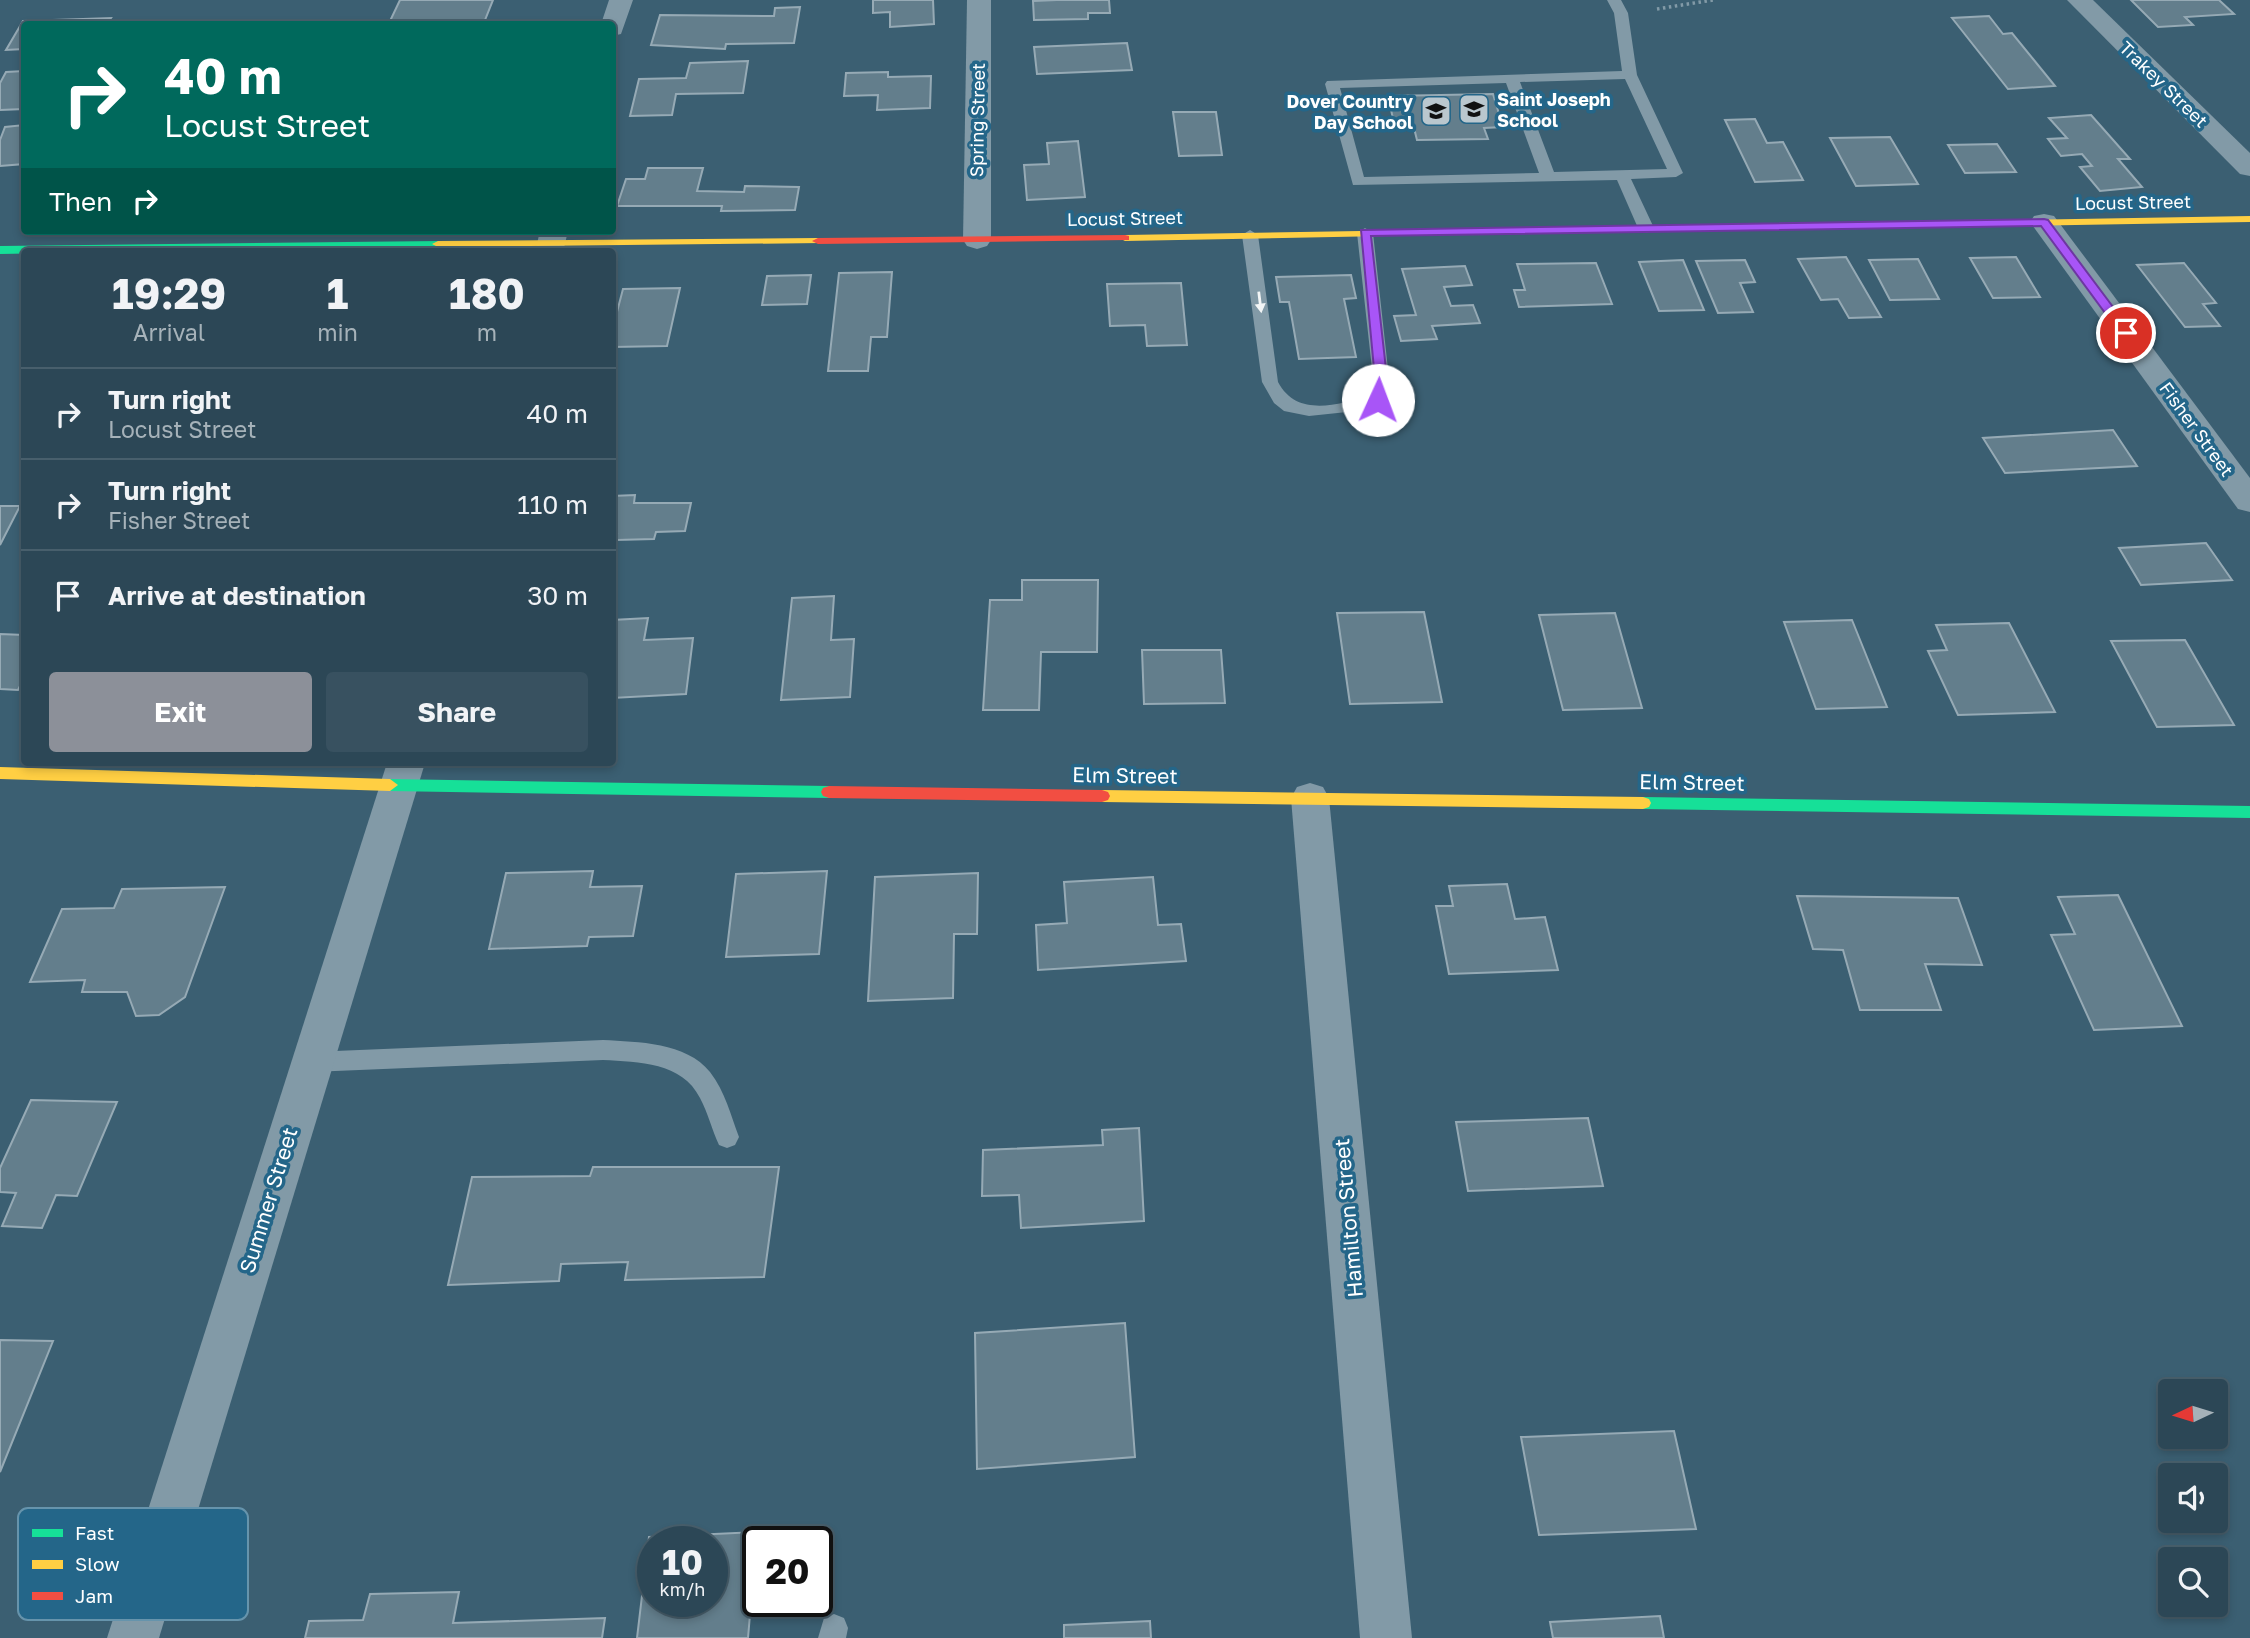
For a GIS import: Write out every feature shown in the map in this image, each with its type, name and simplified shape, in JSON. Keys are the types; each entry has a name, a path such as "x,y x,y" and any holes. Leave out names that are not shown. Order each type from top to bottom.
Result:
{"street":[{"path":"614,21 621,0"},
{"name":"Spring Street","path":"977,240 979,0"},
{"name":"Trakey Street","path":"2079,0 2250,168"},
{"name":"Locust Street","path":"91,248 977,240 2250,219"},
{"name":"Fisher Street","path":"2044,222 2250,501"},
{"name":"Locust Street","path":"0,250 21,250"},
{"name":"Elm Street","path":"0,774 403,774 470,787 2250,812"},
{"name":"Summer Street","path":"173,1508 403,774"},
{"name":"Hamilton Street","path":"1310,798 1386,1638"},
{"name":"Summer Street","path":"133,1638 139,1620"}],"lane":[{"path":"1618,7 1630,75 1676,173 1358,182 1332,84 1630,75"},
{"path":"1512,79 1548,177"},
{"path":"1622,175 1646,228"},
{"path":"1250,235 1270,382 1277,397 1292,408 1344,410 1378,400 1380,369 1365,233"},
{"path":"311,1062 603,1050 649,1053 685,1064 708,1088 727,1137"}],"path":[{"path":"1618,7 1713,0"}],"building":[{"path":"400,0 493,0 485,20 390,21"},
{"path":"873,0 933,0 934,24 890,27 890,12 873,13"},
{"path":"1109,0 1110,13 1088,13 1088,19 1034,20 1033,1"},
{"path":"2131,0 2219,0 2234,14 2185,17 2193,25 2158,27"},
{"path":"800,7 794,43 726,44 725,49 651,45 660,15 774,16 775,8"},
{"path":"1989,16 2003,34 2012,33 2055,86 2008,89 1952,18"},
{"path":"111,18 109,21 23,21"},
{"path":"21,24 21,49 6,50"},
{"path":"1127,43 1132,70 1037,74 1034,47"},
{"path":"748,61 743,93 676,94 672,115 630,116 639,79 686,78 690,63"},
{"path":"21,71 21,109 0,110 0,83 6,72"},
{"path":"888,72 888,77 931,76 930,108 877,110 878,95 844,96 846,73"},
{"path":"1493,94 1503,127 1484,128 1488,139 1417,140 1414,128 1395,128 1388,96"},
{"path":"1173,112 1216,112 1222,155 1179,156"},
{"path":"2091,115 2130,159 2118,159 2142,187 2100,191 2080,167 2092,166 2082,154 2061,156 2048,139 2067,138 2049,118"},
{"path":"1755,119 1767,143 1783,142 1803,180 1755,182 1725,120"},
{"path":"21,125 21,164 0,166 0,140 5,127"},
{"path":"1890,137 1918,184 1856,186 1830,138"},
{"path":"1078,141 1085,197 1027,200 1024,165 1049,164 1047,143"},
{"path":"1997,144 2016,172 1965,173 1948,145"},
{"path":"648,168 703,168 697,191 744,192 745,186 799,187 795,210 721,211 722,206 617,206 626,179 645,179"},
{"path":"1846,257 1881,317 1849,318 1838,299 1821,300 1798,259"},
{"path":"2016,257 2040,297 1993,298 1970,258"},
{"path":"1918,259 1939,299 1890,300 1869,260"},
{"path":"1683,260 1704,310 1659,311 1639,262"},
{"path":"1745,260 1755,282 1740,283 1753,312 1718,313 1696,261"},
{"path":"1596,263 1612,304 1519,307 1514,290 1525,290 1517,264"},
{"path":"2184,263 2216,303 2203,304 2220,326 2185,327 2137,265"},
{"path":"1465,266 1472,285 1444,287 1451,306 1473,305 1480,323 1432,326 1437,339 1401,341 1394,316 1416,315 1402,269"},
{"path":"892,272 887,337 871,337 868,371 828,371 839,273"},
{"path":"811,275 807,304 762,305 767,276"},
{"path":"1351,275 1356,298 1344,299 1356,357 1299,359 1289,302 1280,302 1276,277"},
{"path":"1181,283 1187,345 1147,346 1145,325 1110,326 1107,284"},
{"path":"680,288 667,346 616,347 616,316 623,289"},
{"path":"2113,430 2137,466 2005,473 1983,438"},
{"path":"635,495 634,503 691,503 685,531 656,532 654,539 616,540 616,496"},
{"path":"0,506 20,506 0,545"},
{"path":"2206,543 2232,580 2141,585 2119,548"},
{"path":"1022,580 1098,580 1097,652 1041,652 1039,710 983,710 990,600 1022,600"},
{"path":"834,596 831,640 854,639 850,697 781,700 792,598"},
{"path":"1424,612 1442,702 1350,704 1337,613"},
{"path":"1615,613 1642,708 1563,710 1539,615"},
{"path":"648,618 644,640 693,638 686,694 616,698 616,620"},
{"path":"1852,620 1887,707 1816,709 1784,622"},
{"path":"2009,623 2055,712 1958,715 1928,651 1947,650 1936,625"},
{"path":"0,634 21,635 21,684 18,690 0,689"},
{"path":"2185,640 2234,725 2157,727 2111,641"},
{"path":"1142,650 1221,650 1225,703 1144,704"},
{"path":"593,871 590,887 642,886 633,936 589,937 587,946 489,949 506,873"},
{"path":"827,871 819,954 726,957 736,874"},
{"path":"978,873 977,934 954,934 953,998 868,1001 875,877"},
{"path":"1153,877 1158,925 1181,924 1186,961 1038,970 1036,925 1067,923 1064,882"},
{"path":"1507,884 1515,919 1545,917 1558,970 1449,974 1436,906 1453,906 1449,886"},
{"path":"225,887 185,997 159,1015 136,1016 127,992 82,992 85,980 30,982 62,909 114,908 122,889"},
{"path":"2118,895 2182,1026 2094,1030 2051,935 2075,934 2058,897"},
{"path":"1797,896 1958,898 1982,965 1925,964 1941,1010 1860,1010 1843,950 1813,949"},
{"path":"31,1100 117,1102 77,1196 56,1195 42,1228 2,1226 16,1193 0,1192 0,1168"},
{"path":"1588,1118 1603,1186 1468,1191 1456,1122"},
{"path":"1139,1128 1144,1221 1021,1228 1019,1195 982,1196 983,1150 1103,1145 1102,1130"},
{"path":"593,1167 779,1167 764,1277 625,1280 628,1262 561,1264 559,1281 448,1285 472,1177 590,1176"},
{"path":"1125,1323 1135,1457 977,1469 975,1333"},
{"path":"0,1340 53,1341 0,1472"},
{"path":"1674,1431 1696,1529 1539,1535 1521,1437"},
{"path":"728,1533 742,1533 742,1617 750,1617 748,1638 637,1638 639,1617 728,1617"},
{"path":"459,1592 453,1623 605,1618 602,1638 305,1638 309,1621 363,1620 370,1594"},
{"path":"1660,1616 1664,1638 1553,1638 1550,1622"},
{"path":"1150,1621 1151,1638 1064,1638 1064,1625"}],"traffic: fast":[{"path":"146,248 438,244"},
{"path":"0,250 21,250"},
{"path":"390,785 829,792"},
{"path":"1643,803 2250,812"}],"traffic: slow":[{"path":"2022,223 2250,219"},
{"path":"1125,238 1593,230"},
{"path":"438,244 818,241"},
{"path":"0,773 390,785"},
{"path":"1102,796 1643,803"}],"traffic: jam":[{"path":"1593,230 2022,223"},
{"path":"818,241 1125,238"},
{"path":"829,792 1102,796"}],"place":[{"name":"Saint Joseph School","path":"1474,109"},
{"name":"Dover Country Day School","path":"1436,111"}],"route":[{"path":"1378,400 1380,369 1365,233 2044,222 2126,333"}]}
